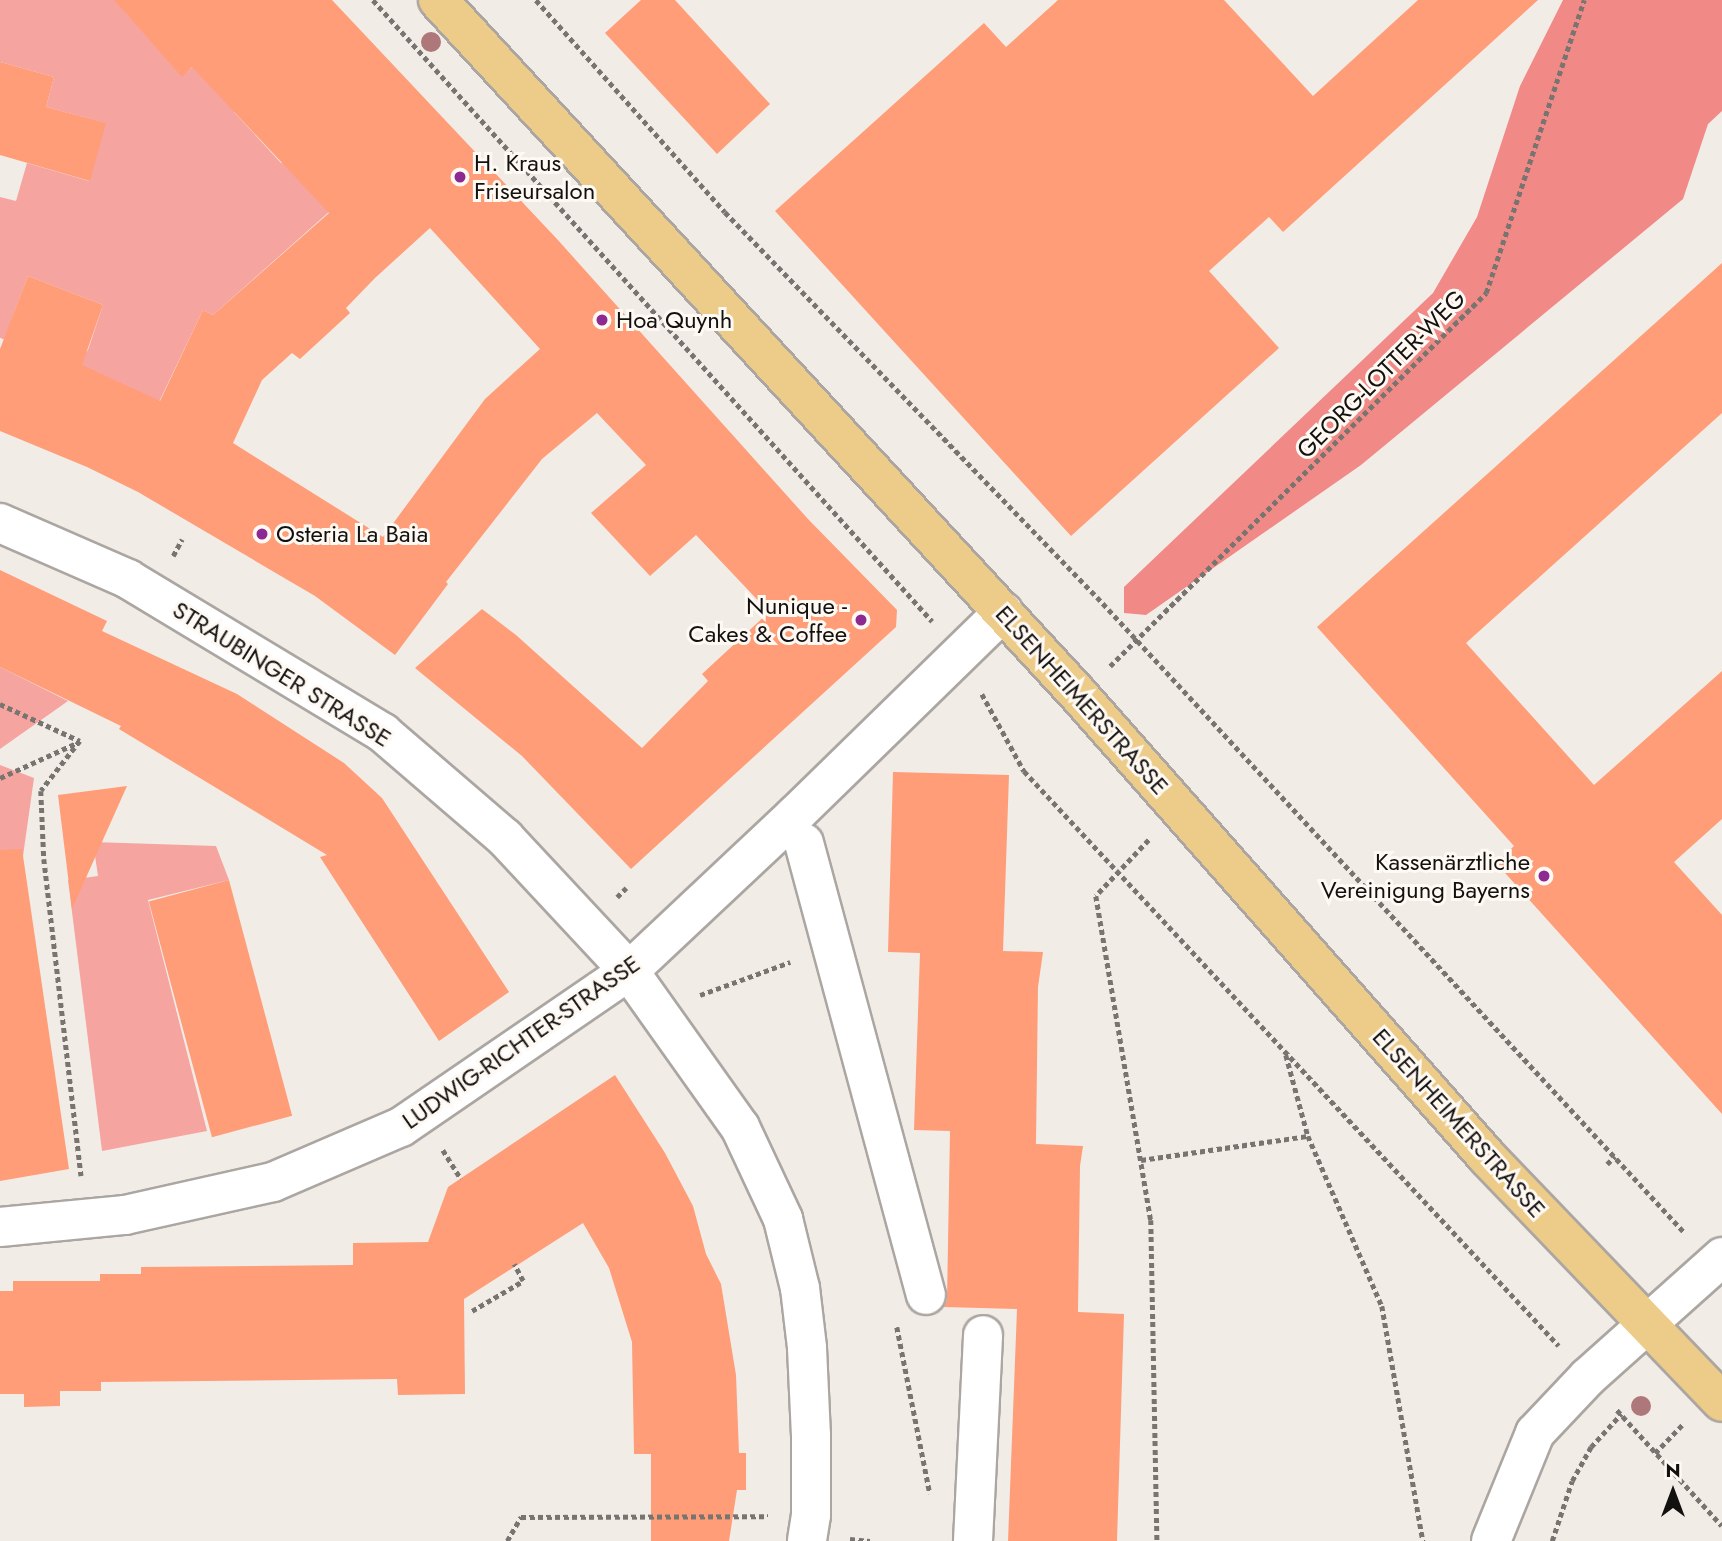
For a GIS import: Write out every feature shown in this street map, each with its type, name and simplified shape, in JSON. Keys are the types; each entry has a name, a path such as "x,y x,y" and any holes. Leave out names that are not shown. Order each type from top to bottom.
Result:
{"main road":[{"name":"ELSENHEIMERSTRASSE","path":"439,0 1078,694 1487,1157 1722,1402"}],"street":[{"name":"STRAUBINGER STRASSE","path":"0,523 128,579 383,733 505,838 629,971 740,1127 783,1219 800,1288 807,1348 809,1528"},
{"name":"LUDWIG-RICHTER-STRASSE","path":"0,1227 125,1215 273,1182 401,1127 629,971 795,816 1003,612"},
{"path":"804,843 926,1295"},
{"path":"1491,1541 1535,1433 1588,1377 1718,1260"},
{"path":"973,1541 983,1335"}],"path":[{"path":"373,0 960,653 1024,771 1116,873 1588,1377 1722,1526"},
{"path":"536,0 725,212 1138,641 1546,1088 1718,1260"},
{"name":"GEORG-LOTTER-WEG","path":"1078,694 1138,641 1486,293 1584,0"},
{"path":"0,704 80,741"},
{"path":"0,778 80,741"},
{"path":"80,741 41,791 44,859 81,1176"},
{"path":"1157,1541 1152,1220 1096,896 1180,808"},
{"path":"659,1015 716,987 795,960"},
{"path":"1286,1055 1308,1136 1382,1306 1423,1541"},
{"path":"1141,1160 1308,1136"},
{"path":"1607,1164 1615,1156"},
{"path":"472,1311 523,1281 514,1264"},
{"path":"1552,1541 1572,1481 1591,1447 1621,1414"},
{"path":"507,1541 521,1517 809,1528"}],"shaded area":[{"path":"0,0 136,0 124,11 182,76 237,28 277,75 234,112 281,163 375,171 213,315 203,310 158,404 73,367 88,350 103,305 28,276 11,321 9,341 0,338 0,197 16,201 27,163 89,181 105,123 46,107 54,77 0,62"},
{"path":"1563,0 1722,0 1722,111 1708,124 1683,199 1361,465 1146,615 1124,613 1124,587 1433,293 1477,217 1520,86"},
{"path":"0,667 68,701 0,749"},
{"path":"0,765 34,778 23,856 0,859"},
{"path":"93,842 216,846 229,880 148,900 207,1131 102,1151 68,880 98,876"}],"building":[{"path":"114,0 332,0 557,239 808,519 897,610 896,627 631,869 522,756 415,668 482,609 516,635 642,748 708,681 702,674 769,612 696,535 650,576 591,513 646,465 597,413 542,459 446,582 448,584 395,655 315,596 138,492 87,467 0,431 0,349 28,276 103,305 82,365 160,401 203,310 213,315 329,213 192,67 182,77","holes":["430,228 540,349 485,399 383,537 233,443 262,380 292,353 300,359 350,313 346,308 375,278"]},
{"path":"641,0 675,0 770,104 717,154 605,33"},
{"path":"1058,0 1224,0 1313,96 1418,0 1538,0 1283,232 1269,217 1209,271 1279,348 1071,536 775,211 984,23 1006,47"},
{"path":"0,62 54,77 46,107 106,123 90,181 0,155"},
{"path":"1722,263 1722,413 1466,643 1594,785 1722,671 1722,819 1674,862 1722,915 1722,1114 1496,863 1514,846 1317,627"},
{"path":"0,570 107,621 102,631 237,694 344,763 382,798 509,992 439,1041 320,857 327,855 119,729 121,726 0,667"},
{"path":"893,772 1009,775 1003,951 1043,952 1038,987 1036,1144 1083,1146 1080,1166 1078,1312 1124,1314 1117,1541 1008,1541 1017,1309 944,1307 947,1300 950,1131 914,1130 920,953 888,952"},
{"path":"127,786 72,909 58,795"},
{"path":"22,849 69,1169 0,1181 0,850"},
{"path":"229,880 292,1116 212,1137 149,901"},
{"path":"615,1075 665,1153 693,1206 706,1254 721,1284 736,1375 739,1453 746,1453 746,1490 737,1490 729,1541 651,1541 651,1454 634,1454 632,1342 609,1268 583,1223 464,1299 465,1394 398,1395 397,1379 101,1382 101,1391 60,1391 60,1406 24,1407 24,1394 0,1394 0,1291 13,1291 13,1281 100,1281 100,1274 141,1274 141,1267 353,1265 353,1243 428,1242 448,1187"}],"place":[{"name":"H. Kraus Friseursalon","path":"460,177"},
{"name":"Hoa Quynh","path":"602,320"},
{"name":"Osteria La Baia","path":"262,534"},
{"name":"Nunique - Cakes & Coffee","path":"861,620"},
{"name":"Kassenärztliche Vereinigung Bayerns","path":"1544,876"}]}
